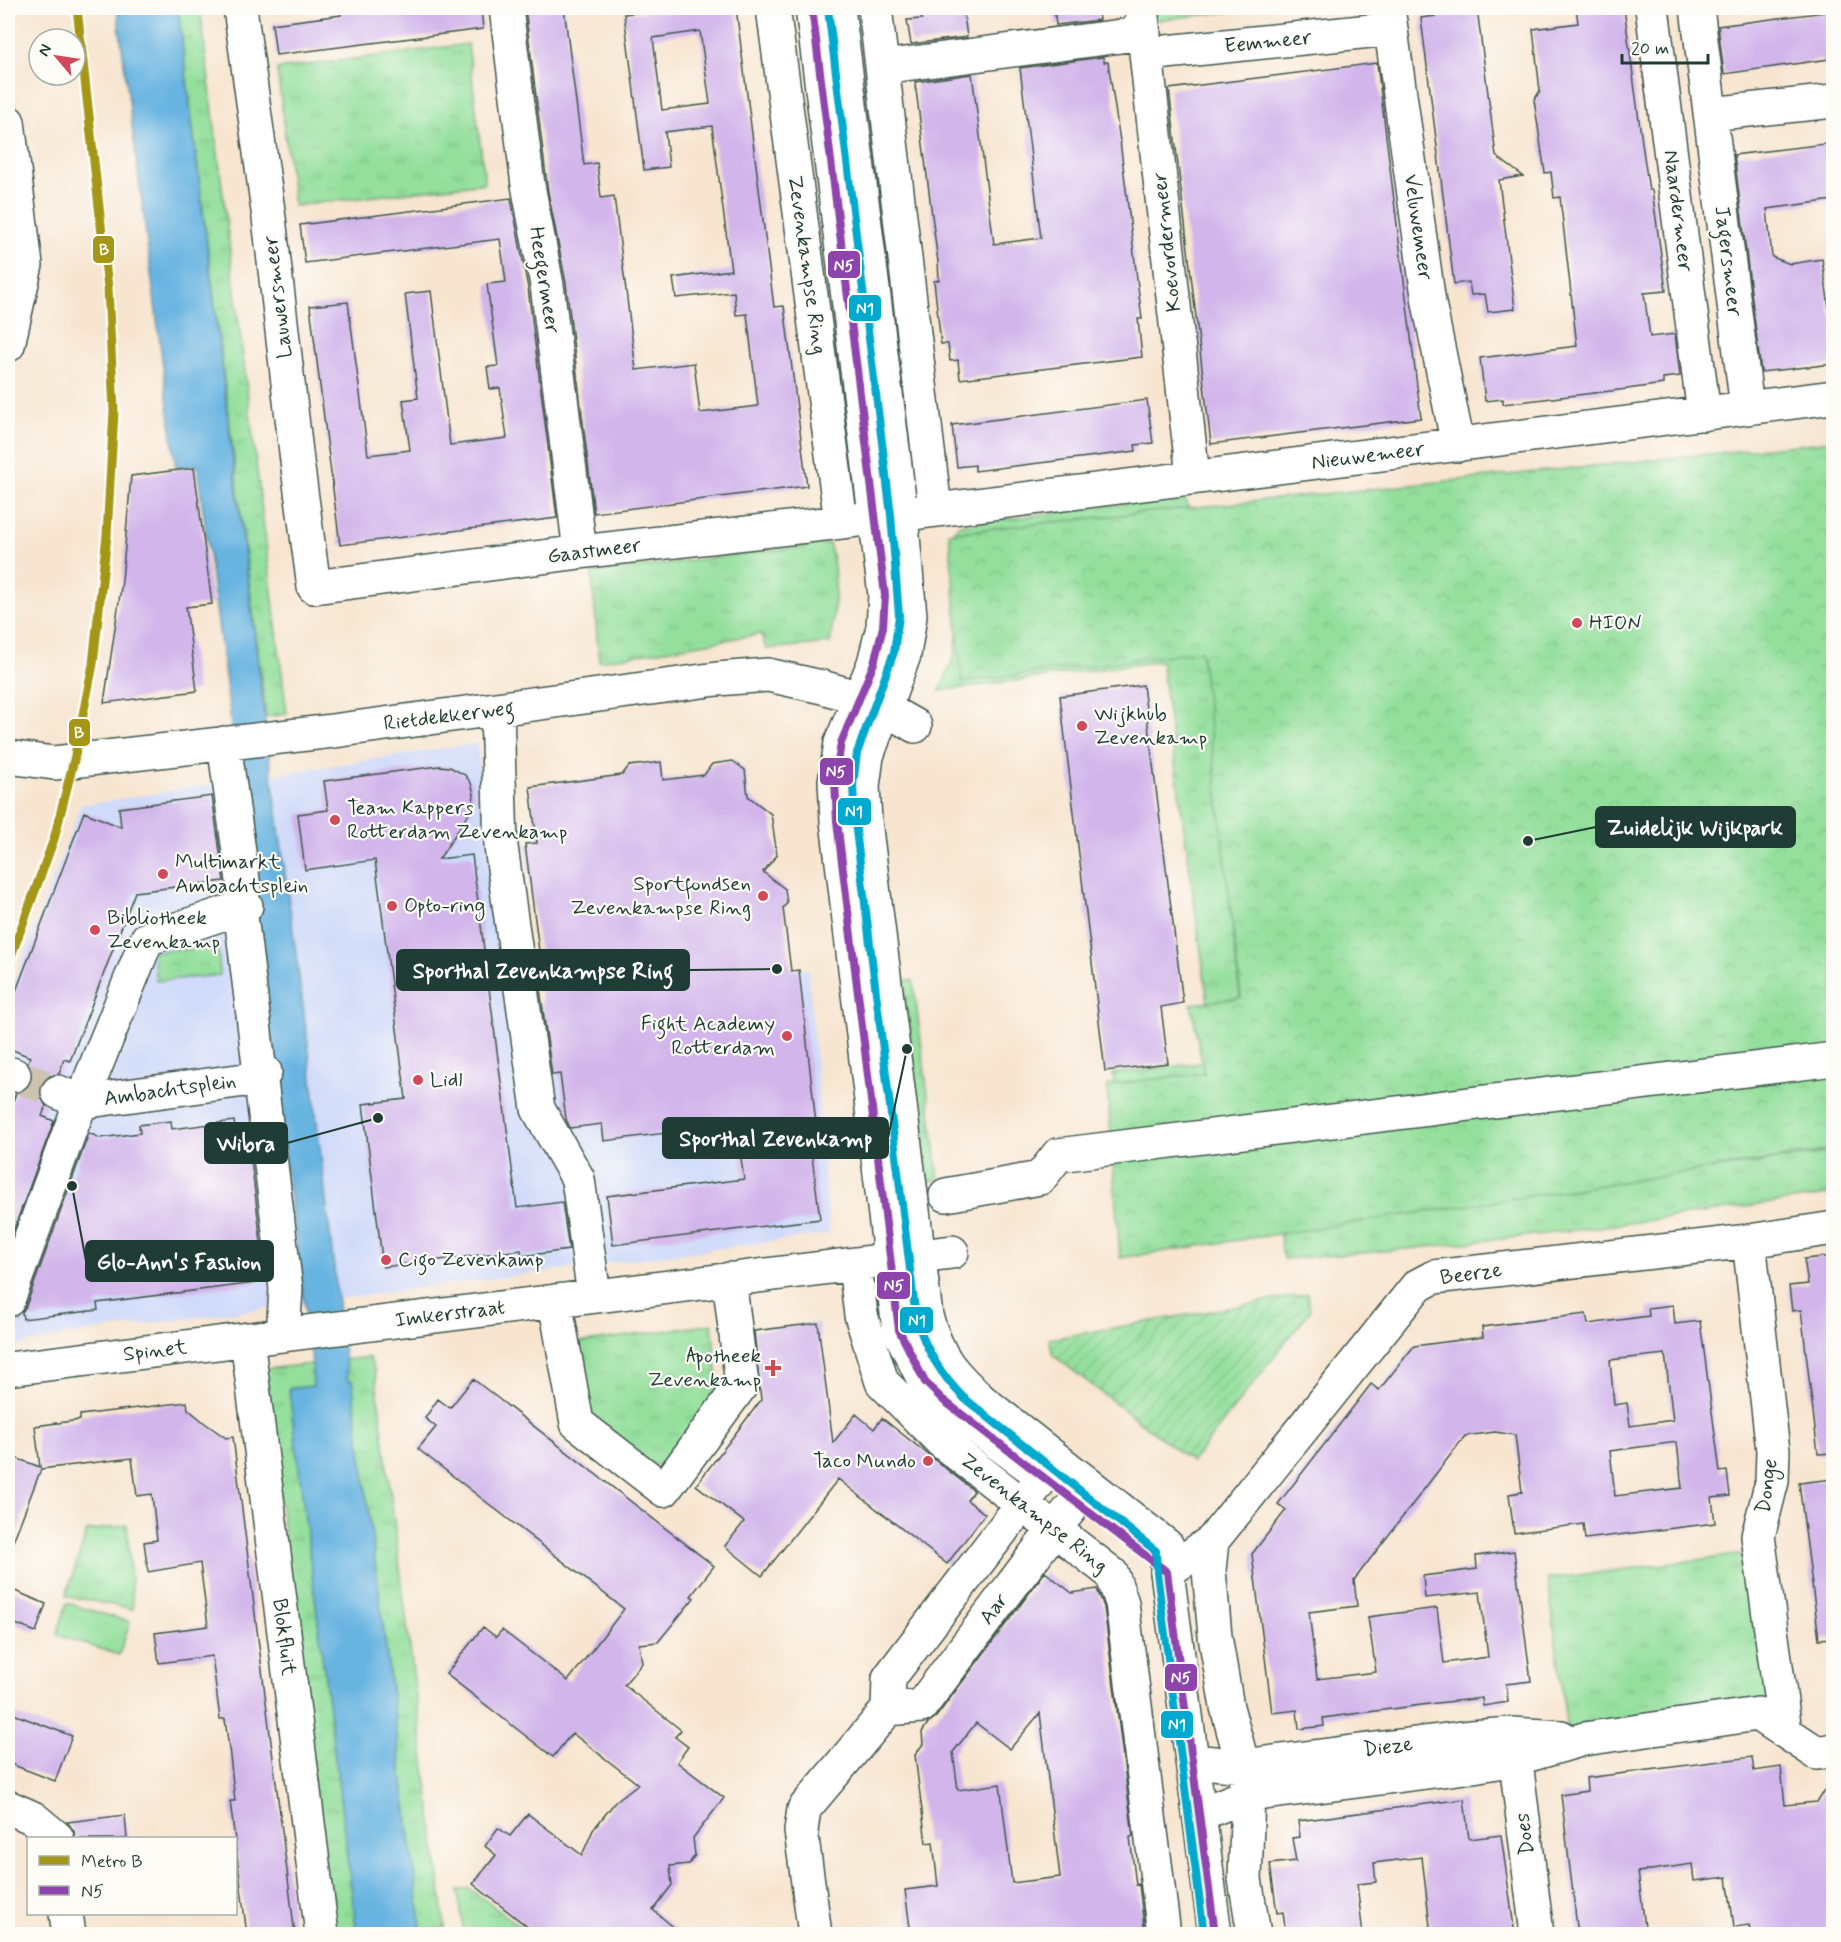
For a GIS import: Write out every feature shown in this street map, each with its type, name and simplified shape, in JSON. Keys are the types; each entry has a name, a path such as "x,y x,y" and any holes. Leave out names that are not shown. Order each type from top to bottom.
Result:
{"street":[{"name":"Lauwersmeer","path":"240,8 272,241 314,587"},
{"name":"Heegermeer","path":"506,8 528,186 547,285 580,552"},
{"name":"Zevenkampse Ring","path":"773,8 841,522"},
{"name":"Zevenkampse Ring","path":"812,8 888,516"},
{"name":"Zevenkampse Ring","path":"838,8 888,516 883,627 874,663 872,704 841,743 835,781 837,820 903,1258 899,1330 924,1382 965,1419 1050,1468 1083,1494 1167,1572"},
{"path":"875,8 935,509"},
{"name":"Naardermeer","path":"1652,8 1704,414"},
{"name":"Jagersmeer","path":"1697,8 1747,408"},
{"name":"Eemmeer","path":"882,67 1144,32 1389,18"},
{"name":"Veluwemeer","path":"1389,18 1429,303 1458,446"},
{"name":"Koevordermeer","path":"1144,32 1193,477"},
{"path":"1710,114 1833,101"},
{"path":"8,122 26,265 8,345"},
{"name":"Nieuwemeer","path":"888,516 1833,398"},
{"name":"Gaastmeer","path":"314,587 580,552 888,516"},
{"name":"Rietdekkerweg","path":"8,757 54,763 497,710 717,679 768,675 822,687 872,704 915,726"},
{"path":"497,710 501,847 538,1109 578,1179 594,1296"},
{"path":"224,743 243,900"},
{"name":"Ambachtsplein","path":"8,1300 69,1105 147,939 243,900 262,1086 69,1105"},
{"path":"946,1195 1040,1178 1058,1155 1833,1059"},
{"path":"262,1086 293,1333"},
{"name":"Beerze","path":"1167,1572 1212,1542 1417,1286 1434,1277 1749,1241 1833,1228"},
{"name":"Donge","path":"1749,1241 1773,1450 1772,1481 1758,1536 1785,1731"},
{"name":"Imkerstraat","path":"293,1333 952,1252"},
{"name":"Zevenkampse Ring","path":"855,1265 861,1315 882,1383 942,1442 1112,1574 1122,1603 1164,1935"},
{"path":"555,1301 577,1423 664,1490 742,1384 729,1279"},
{"name":"Spinet","path":"8,1369 293,1333"},
{"name":"Blokfluit","path":"247,1339 322,1935"},
{"name":"Aar","path":"1050,1468 890,1678 888,1709 921,1706 1083,1494"},
{"path":"1212,1542 1209,1570 1215,1636 1227,1707 1245,1781 1245,1879 1254,1935"},
{"path":"1167,1572 1215,1935"},
{"path":"815,1935 801,1831 804,1809 888,1709"},
{"name":"Dieze","path":"1193,1761 1245,1781 1399,1777 1514,1747 1758,1714 1817,1753 1833,1750"},
{"name":"Does","path":"1514,1747 1537,1935"},
{"name":"Dieze","path":"1200,1814 1245,1781"},
{"path":"8,1808 33,1818 55,1837"},
{"path":"66,1915 69,1935"}],"shaded area":[{"path":"477,743 506,1007 808,968 829,1234 72,1334 8,1348 8,998 81,805"}],"green space":[{"path":"178,8 200,8 287,714 266,717"},
{"path":"1149,8 1259,8 1150,21"},
{"path":"468,44 485,183 294,206 277,69"},
{"path":"1833,441 1833,1150 1120,1258 1107,1085 1204,1073 1191,1004 1241,998 1201,651 962,682 949,533"},
{"path":"1184,496 1189,508 1253,1122 1121,1135 1113,1074 1216,1061 1161,661 940,691 955,654 960,612 953,531 959,525"},
{"path":"829,543 835,581 835,605 830,643 766,649 761,634 599,661 592,573"},
{"path":"218,945 220,975 156,981 153,952"},
{"path":"913,980 939,1180 928,1181 903,981"},
{"path":"1833,1152 1833,1194 1490,1240 1283,1259 1279,1227"},
{"path":"1308,1294 1310,1311 1192,1462 1053,1355 1049,1339"},
{"path":"712,1324 719,1393 662,1464 641,1465 580,1417 572,1344"},
{"path":"369,1357 375,1371 446,1934 422,1934 352,1380 348,1381 345,1360"},
{"path":"312,1364 313,1386 289,1389 357,1934 330,1934 265,1369"},
{"path":"127,1525 133,1609 66,1596 87,1531"},
{"path":"1752,1553 1771,1702 1567,1731 1548,1579"},
{"path":"67,1603 130,1622 119,1655 57,1635"},
{"path":"469,1888 530,1934 464,1934 458,1891"}],"water":[{"path":"117,8 178,8 270,762 307,1036 343,1346 348,1381 352,1380 422,1934 357,1934 289,1389 313,1386 311,1351 231,768 231,721 197,465 176,468"}],"building":[{"path":"340,8 481,8 483,29 276,55 272,24 341,15"},
{"path":"525,8 564,8 584,165 597,163 601,198 614,196 636,370 694,363 700,413 758,406 747,314 736,315 734,292 676,298 673,278 731,270 712,126 665,132 669,167 644,170 624,14 678,8 736,8 774,307 784,306 807,486 594,513 566,283 548,192","holes":["700,31 710,104 662,110 653,38"]},
{"path":"921,8 963,8 967,37 911,44 907,20 922,19"},
{"path":"1054,8 1097,8 1099,20 1056,25"},
{"path":"1434,8 1477,8 1496,156 1523,176 1499,180 1515,309 1488,312 1485,294 1471,295 1469,282 1454,284 1421,18 1435,16"},
{"path":"1576,8 1624,8 1643,150 1649,190 1652,190 1666,291 1644,293 1650,337 1675,334 1680,376 1663,378 1663,384 1627,389 1503,404 1503,399 1485,401 1480,358 1577,346 1560,197 1554,198 1551,172 1545,173 1534,100 1540,91 1533,29 1578,23"},
{"path":"1833,11 1833,54 1829,55 1829,59 1724,74 1718,26"},
{"path":"1103,57 1104,62 1108,62 1120,141 1142,319 1138,319 1142,357 960,379 958,360 950,361 948,344 941,344 934,281 939,280 938,262 915,82 972,74 994,244 1041,238 1020,68"},
{"path":"1377,63 1421,418 1211,444 1169,89"},
{"path":"1833,143 1833,200 1767,209 1772,257 1790,264 1822,259 1830,314 1833,314 1833,364 1761,372 1734,155"},
{"path":"511,198 528,288 557,518 340,545 310,306 348,302 368,455 410,450 403,400 418,398 405,294 431,291 450,445 507,438 500,388 490,389 487,367 498,366 487,284 506,282 500,239 305,263 300,225"},
{"path":"1147,400 1153,443 1135,445 1136,451 975,471 975,465 957,467 952,425"},
{"path":"194,468 212,604 186,607 197,691 104,703 122,581 131,476"},
{"path":"1143,685 1183,1003 1161,1007 1168,1063 1105,1071 1060,696"},
{"path":"733,761 745,770 748,796 771,814 777,855 763,872 785,889 787,903 783,908 791,971 799,970 816,1124 808,1125 820,1219 613,1245 607,1196 744,1179 736,1124 604,1141 602,1124 570,1128 566,1119 560,1074 552,1075 538,974 542,973 525,844 537,843 530,787 622,775 629,766 661,762 663,780 704,775 712,764"},
{"path":"439,766 450,767 465,775 471,783 474,794 472,809 439,859 472,855 517,1208 562,1202 569,1250 522,1256 521,1250 383,1267 363,1104 406,1099 375,860 305,870 298,814 328,810 324,781"},
{"path":"212,796 224,881 135,892 70,1061 64,1059 59,1074 47,1077 41,1085 40,1095 46,1106 42,1116 54,1121 8,1245 8,1115 16,1093 26,1089 32,1081 32,1072 28,1062 30,1057 8,1048 8,1012 84,812 121,827 119,808"},
{"path":"171,1121 172,1129 234,1121 237,1144 249,1143 263,1259 252,1260 255,1283 97,1303 98,1310 23,1319 22,1312 89,1133 100,1138 140,1133 139,1125"},
{"path":"1833,1256 1833,1453 1818,1454 1801,1310 1792,1311 1789,1286 1808,1284 1804,1259"},
{"path":"1673,1305 1675,1324 1700,1321 1720,1472 1727,1471 1730,1496 1712,1498 1715,1523 1585,1539 1583,1524 1514,1533 1509,1494 1522,1492 1515,1435 1495,1432 1465,1436 1354,1580 1357,1606 1309,1612 1317,1679 1376,1672 1368,1617 1437,1608 1444,1663 1488,1657 1480,1592 1425,1598 1423,1576 1477,1569 1476,1556 1514,1551 1531,1681 1506,1684 1508,1702 1483,1706 1482,1698 1437,1703 1323,1718 1324,1726 1299,1729 1297,1710 1272,1713 1252,1554 1286,1510 1278,1504 1371,1384 1379,1390 1414,1346 1483,1337 1482,1327 1586,1314 1588,1324 1649,1316 1648,1308","holes":["1665,1354 1673,1420 1630,1426 1627,1403 1614,1405 1610,1360","1677,1442 1682,1488 1615,1496 1610,1451"]},
{"path":"818,1323 833,1443 856,1414 874,1429 882,1418 974,1491 967,1500 985,1514 947,1564 838,1479 762,1576 725,1546 744,1522 696,1485 761,1400 754,1331"},
{"path":"473,1379 714,1566 691,1596 694,1598 658,1642 639,1644 642,1663 624,1685 681,1730 675,1737 688,1747 677,1762 724,1798 693,1838 695,1855 689,1864 670,1866 672,1885 653,1910 683,1935 538,1935 473,1884 496,1855 485,1846 498,1828 510,1836 528,1814 582,1855 593,1830 616,1801 638,1784 572,1733 553,1757 446,1674 483,1627 496,1637 502,1630 568,1681 624,1609 418,1449 436,1427 425,1418 438,1399 450,1408"},
{"path":"187,1402 188,1409 206,1424 226,1438 233,1437 295,1935 247,1935 237,1856 237,1837 235,1837 230,1801 235,1801 230,1756 225,1719 220,1719 212,1656 159,1663 155,1633 208,1626 200,1563 148,1572 144,1542 157,1540 152,1494 137,1496 132,1458 41,1469 8,1551 8,1455 40,1467 35,1426 80,1420 80,1415"},
{"path":"1833,1479 1833,1638 1819,1639 1799,1483"},
{"path":"1045,1572 1072,1593 1097,1589 1104,1607 1133,1836 1130,1837 1136,1885 1139,1884 1145,1935 1068,1935 1067,1928 1011,1935 911,1935 905,1890 938,1886 933,1842 926,1843 915,1755 923,1744 922,1732 936,1717","holes":["1040,1713 1060,1877 1012,1883 1000,1784 958,1790 953,1752 976,1723 1010,1749"]},
{"path":"8,1588 46,1604 36,1632 8,1621"},
{"path":"8,1712 72,1736 55,1781 8,1763"},
{"path":"1752,1757 1754,1771 1781,1767 1785,1805 1817,1802 1833,1776 1833,1935 1751,1935 1749,1925 1734,1927 1727,1877 1694,1881 1692,1864 1638,1872 1646,1935 1578,1935 1561,1795 1587,1791 1586,1778"},
{"path":"1464,1799 1469,1839 1501,1835 1515,1935 1431,1935 1422,1857 1374,1863 1376,1882 1357,1884 1363,1935 1286,1935 1283,1912 1277,1913 1270,1864 1296,1861 1292,1838 1300,1837 1298,1821"},
{"path":"125,1815 127,1837 75,1837 74,1831 67,1822"}],"tunnel":[{"path":"14,1075 58,1092"}],"metro line":[{"name":"B","path":"8,964 54,839 74,760 93,664 107,535 114,411 108,288 77,8"}],"transit line":[{"name":"N5","path":"812,8 885,595 883,627 874,663 841,743 835,781 837,821 899,1330 925,1382 943,1400 1167,1572 1215,1934"},
{"name":"N1","path":"828,9 891,515 899,616 894,652 857,753 853,786 855,822 916,1318 924,1341 935,1361 964,1398 1156,1551 1204,1934"}],"place":[{"name":"HION","path":"1577,623"},
{"name":"Wijkhub Zevenkamp","path":"1082,726"},
{"name":"Team Kappers Rotterdam Zevenkamp","path":"335,820"},
{"name":"Zuidelijk Wijkpark","path":"1528,841"},
{"name":"Multimarkt Ambachtsplein","path":"163,874"},
{"name":"Sportfondsen Zevenkampse Ring","path":"763,896"},
{"name":"Opto-ring","path":"392,906"},
{"name":"Bibliotheek Zevenkamp","path":"95,930"},
{"name":"Sporthal Zevenkampse Ring","path":"777,969"},
{"name":"Fight Academy Rotterdam","path":"787,1036"},
{"name":"Sporthal Zevenkamp","path":"907,1049"},
{"name":"Lidl","path":"418,1080"},
{"name":"Wibra","path":"378,1118"},
{"name":"Glo-Ann's Fashion","path":"72,1186"},
{"name":"Cigo Zevenkamp","path":"386,1260"},
{"name":"Apotheek Zevenkamp","path":"773,1368"},
{"name":"Taco Mundo","path":"928,1461"}]}
